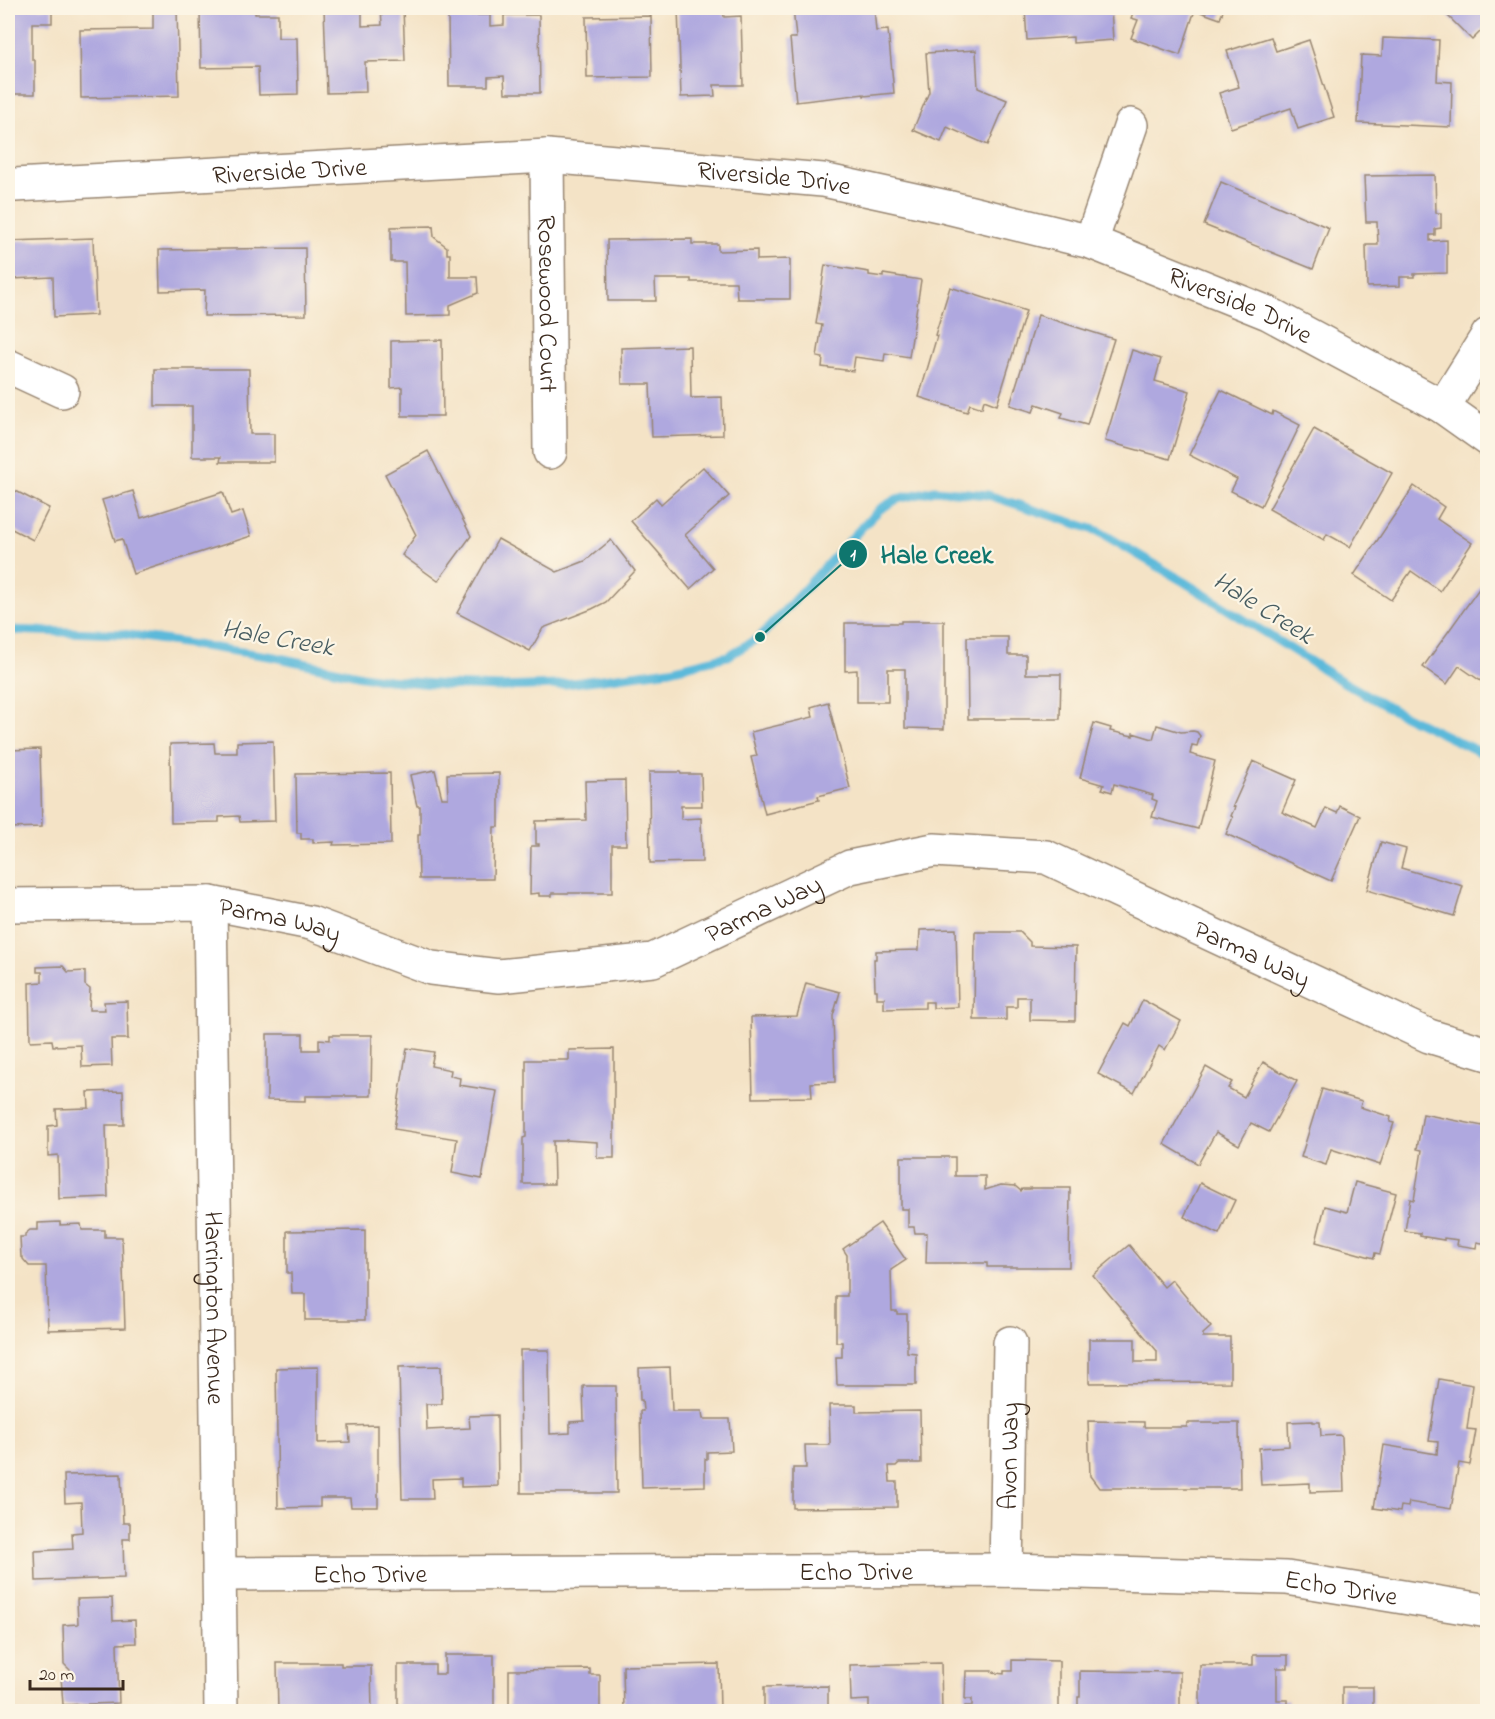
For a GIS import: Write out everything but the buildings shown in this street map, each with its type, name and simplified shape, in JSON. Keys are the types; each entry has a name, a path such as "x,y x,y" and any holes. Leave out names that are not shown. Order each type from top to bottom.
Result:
{"street":[{"path":"1091,242 1131,125"},
{"name":"Riverside Drive","path":"8,184 547,156 823,180 1091,242 1268,313 1443,407 1488,440"},
{"name":"Rosewood Court","path":"547,156 550,452"},
{"path":"1443,407 1488,335"},
{"path":"8,366 62,391"},
{"name":"Parma Way","path":"8,905 210,903 311,923 430,968 499,976 653,960 850,867 934,850 1046,857 1429,1036 1488,1054"},
{"name":"Harrington Avenue","path":"210,903 221,1712"},
{"name":"Avon Way","path":"1006,1570 1010,1343"},
{"name":"Echo Drive","path":"220,1574 1006,1570 1287,1578 1488,1611"}],"waterway":[{"name":"Hale Creek","path":"8,630 123,634 275,657 362,676 445,685 501,687 558,685 670,670 728,656 760,637 880,509 897,499 935,490 988,495 1098,531 1340,680 1395,711 1488,756"}],"place":[{"name":"Hale Creek","path":"760,637"}]}
